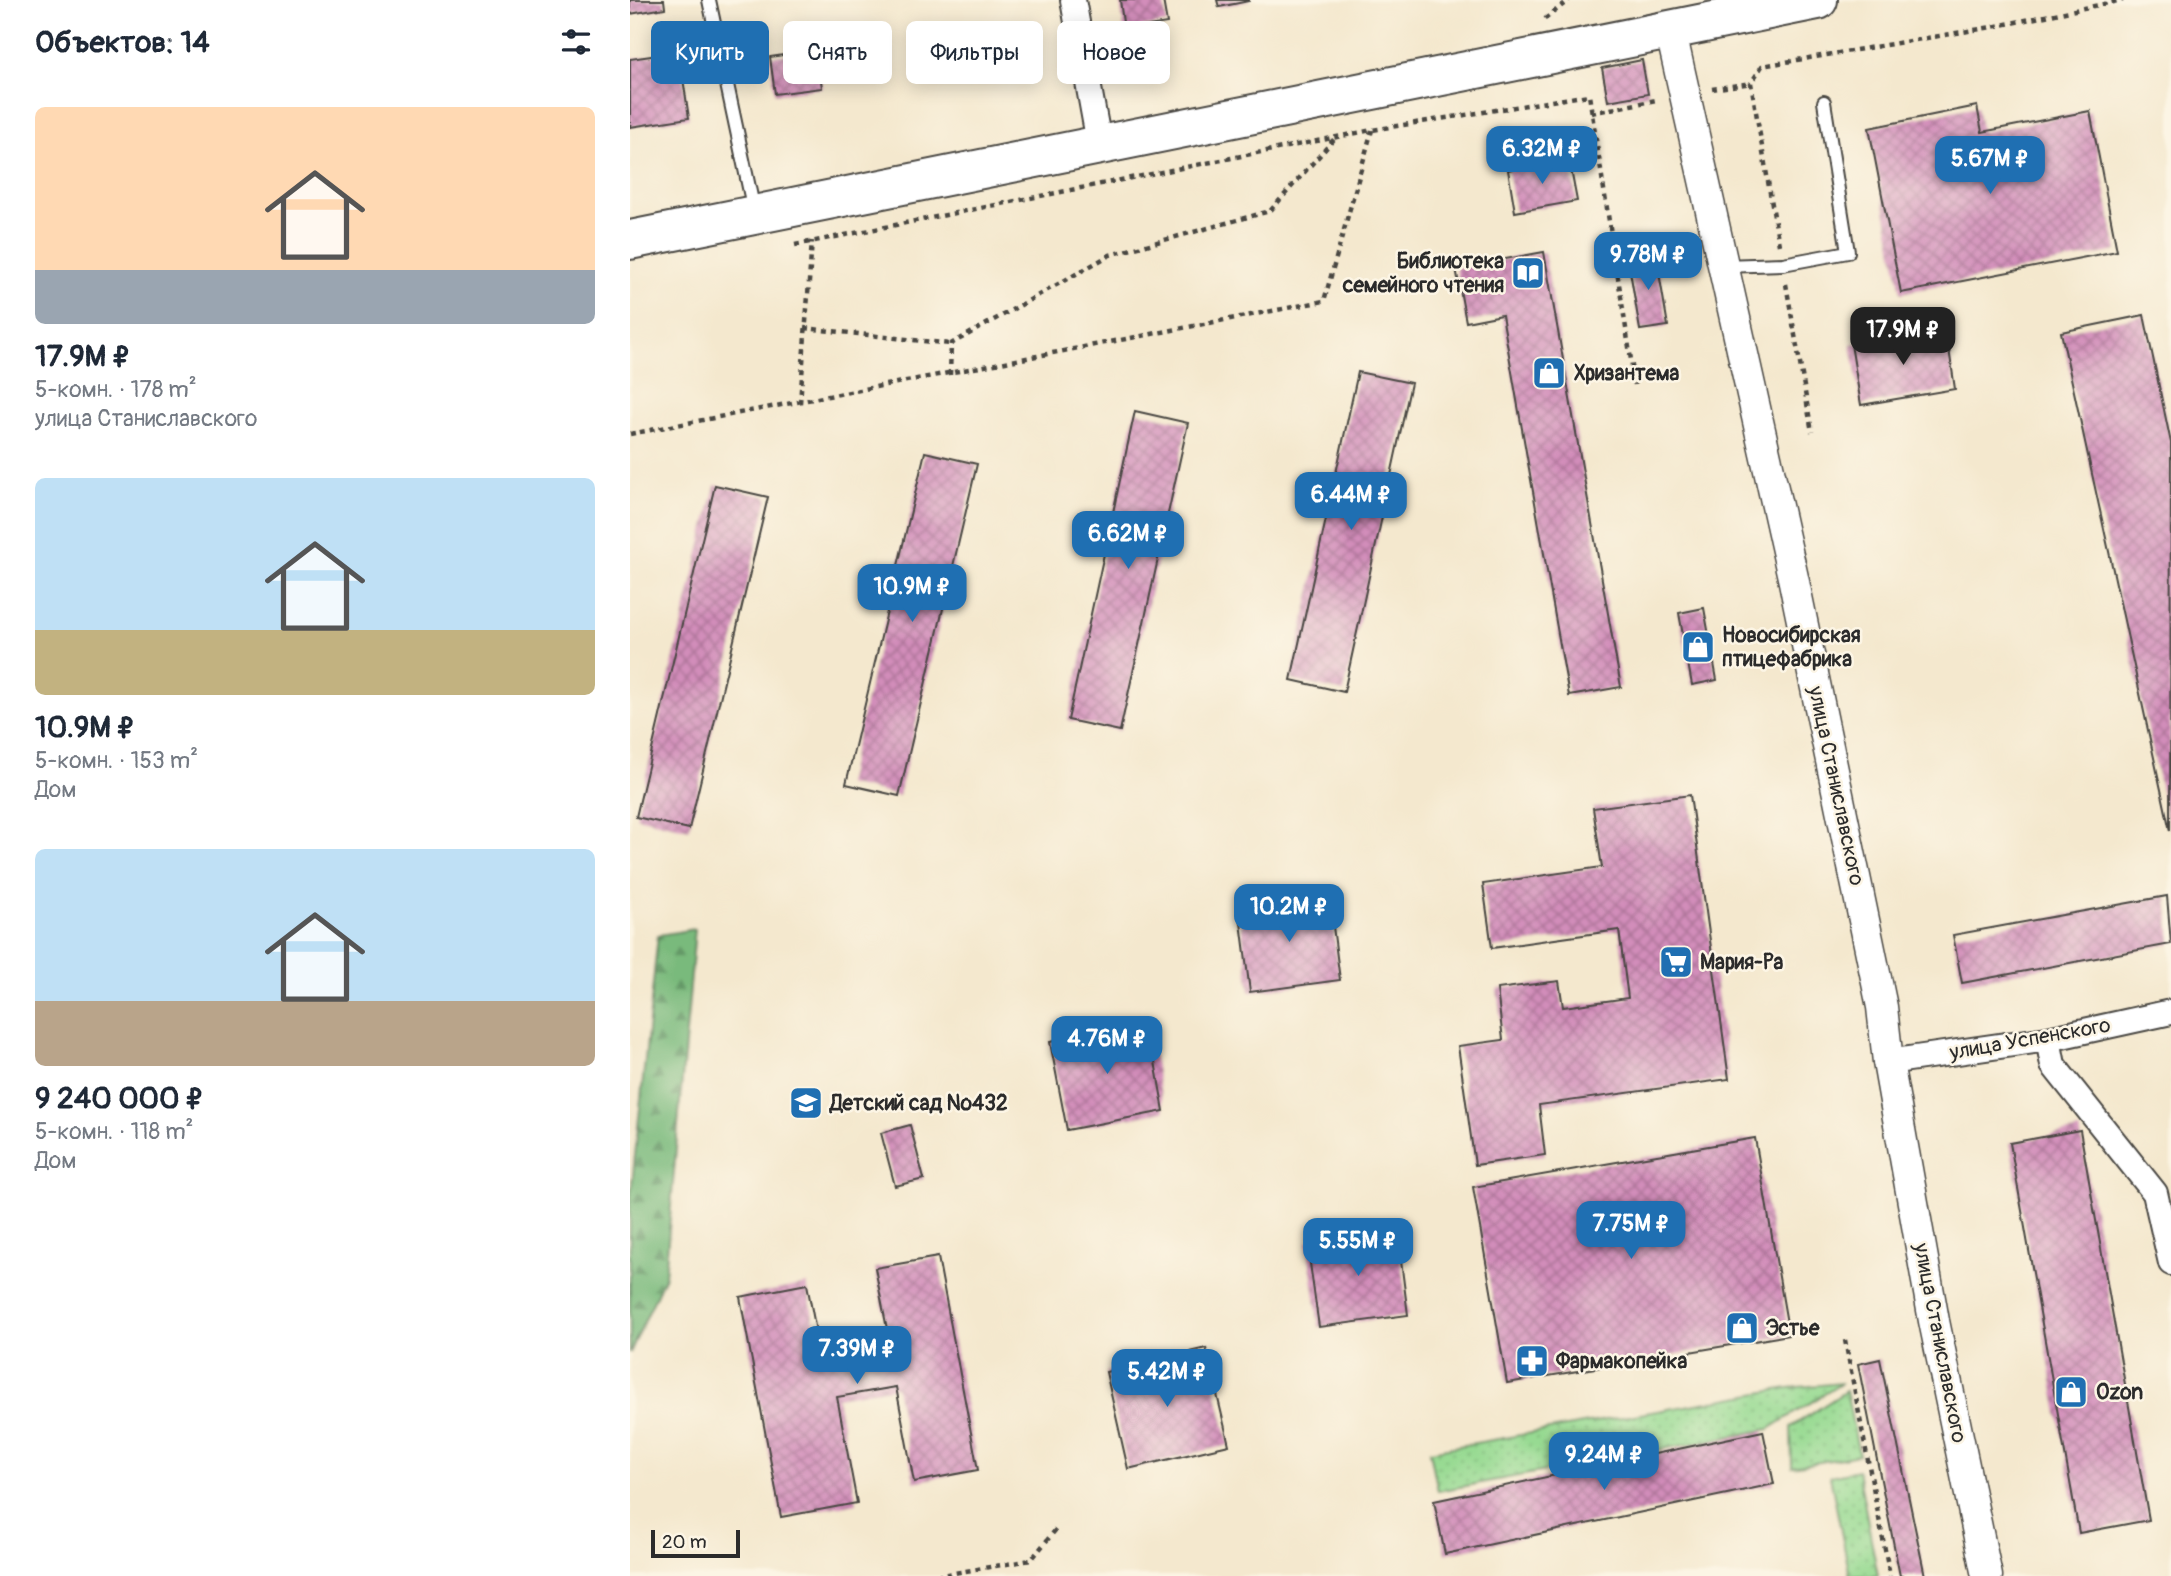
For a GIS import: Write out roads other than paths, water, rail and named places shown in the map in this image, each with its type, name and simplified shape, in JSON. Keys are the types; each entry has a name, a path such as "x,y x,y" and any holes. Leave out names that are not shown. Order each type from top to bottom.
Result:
{"main road":[{"path":"630,240 1099,143 1667,14 1818,0"}],"street":[{"path":"1073,0 1099,143"},
{"name":"улица Станиславского","path":"1667,14 1800,608 1882,1007 1888,1062 1934,1321 1987,1576"},
{"name":"улица Успенского","path":"1888,1062 2048,1039 2171,1012"},
{"path":"2048,1039 2053,1065 2155,1193 2171,1264"}],"lane":[{"path":"709,0 754,215"},
{"path":"1722,266 1783,264 1847,252 1824,102"}],"place":[{"name":"Библиотека семейного чтения","path":"1528,273"},
{"name":"Хризантема","path":"1549,373"},
{"name":"Новосибирская птицефабрика","path":"1698,647"},
{"name":"Мария-Ра","path":"1676,962"},
{"name":"Детский сад №432","path":"806,1103"},
{"name":"Эстье","path":"1742,1328"},
{"name":"Фармакопейка","path":"1532,1361"},
{"name":"Ozon","path":"2071,1392"}]}
